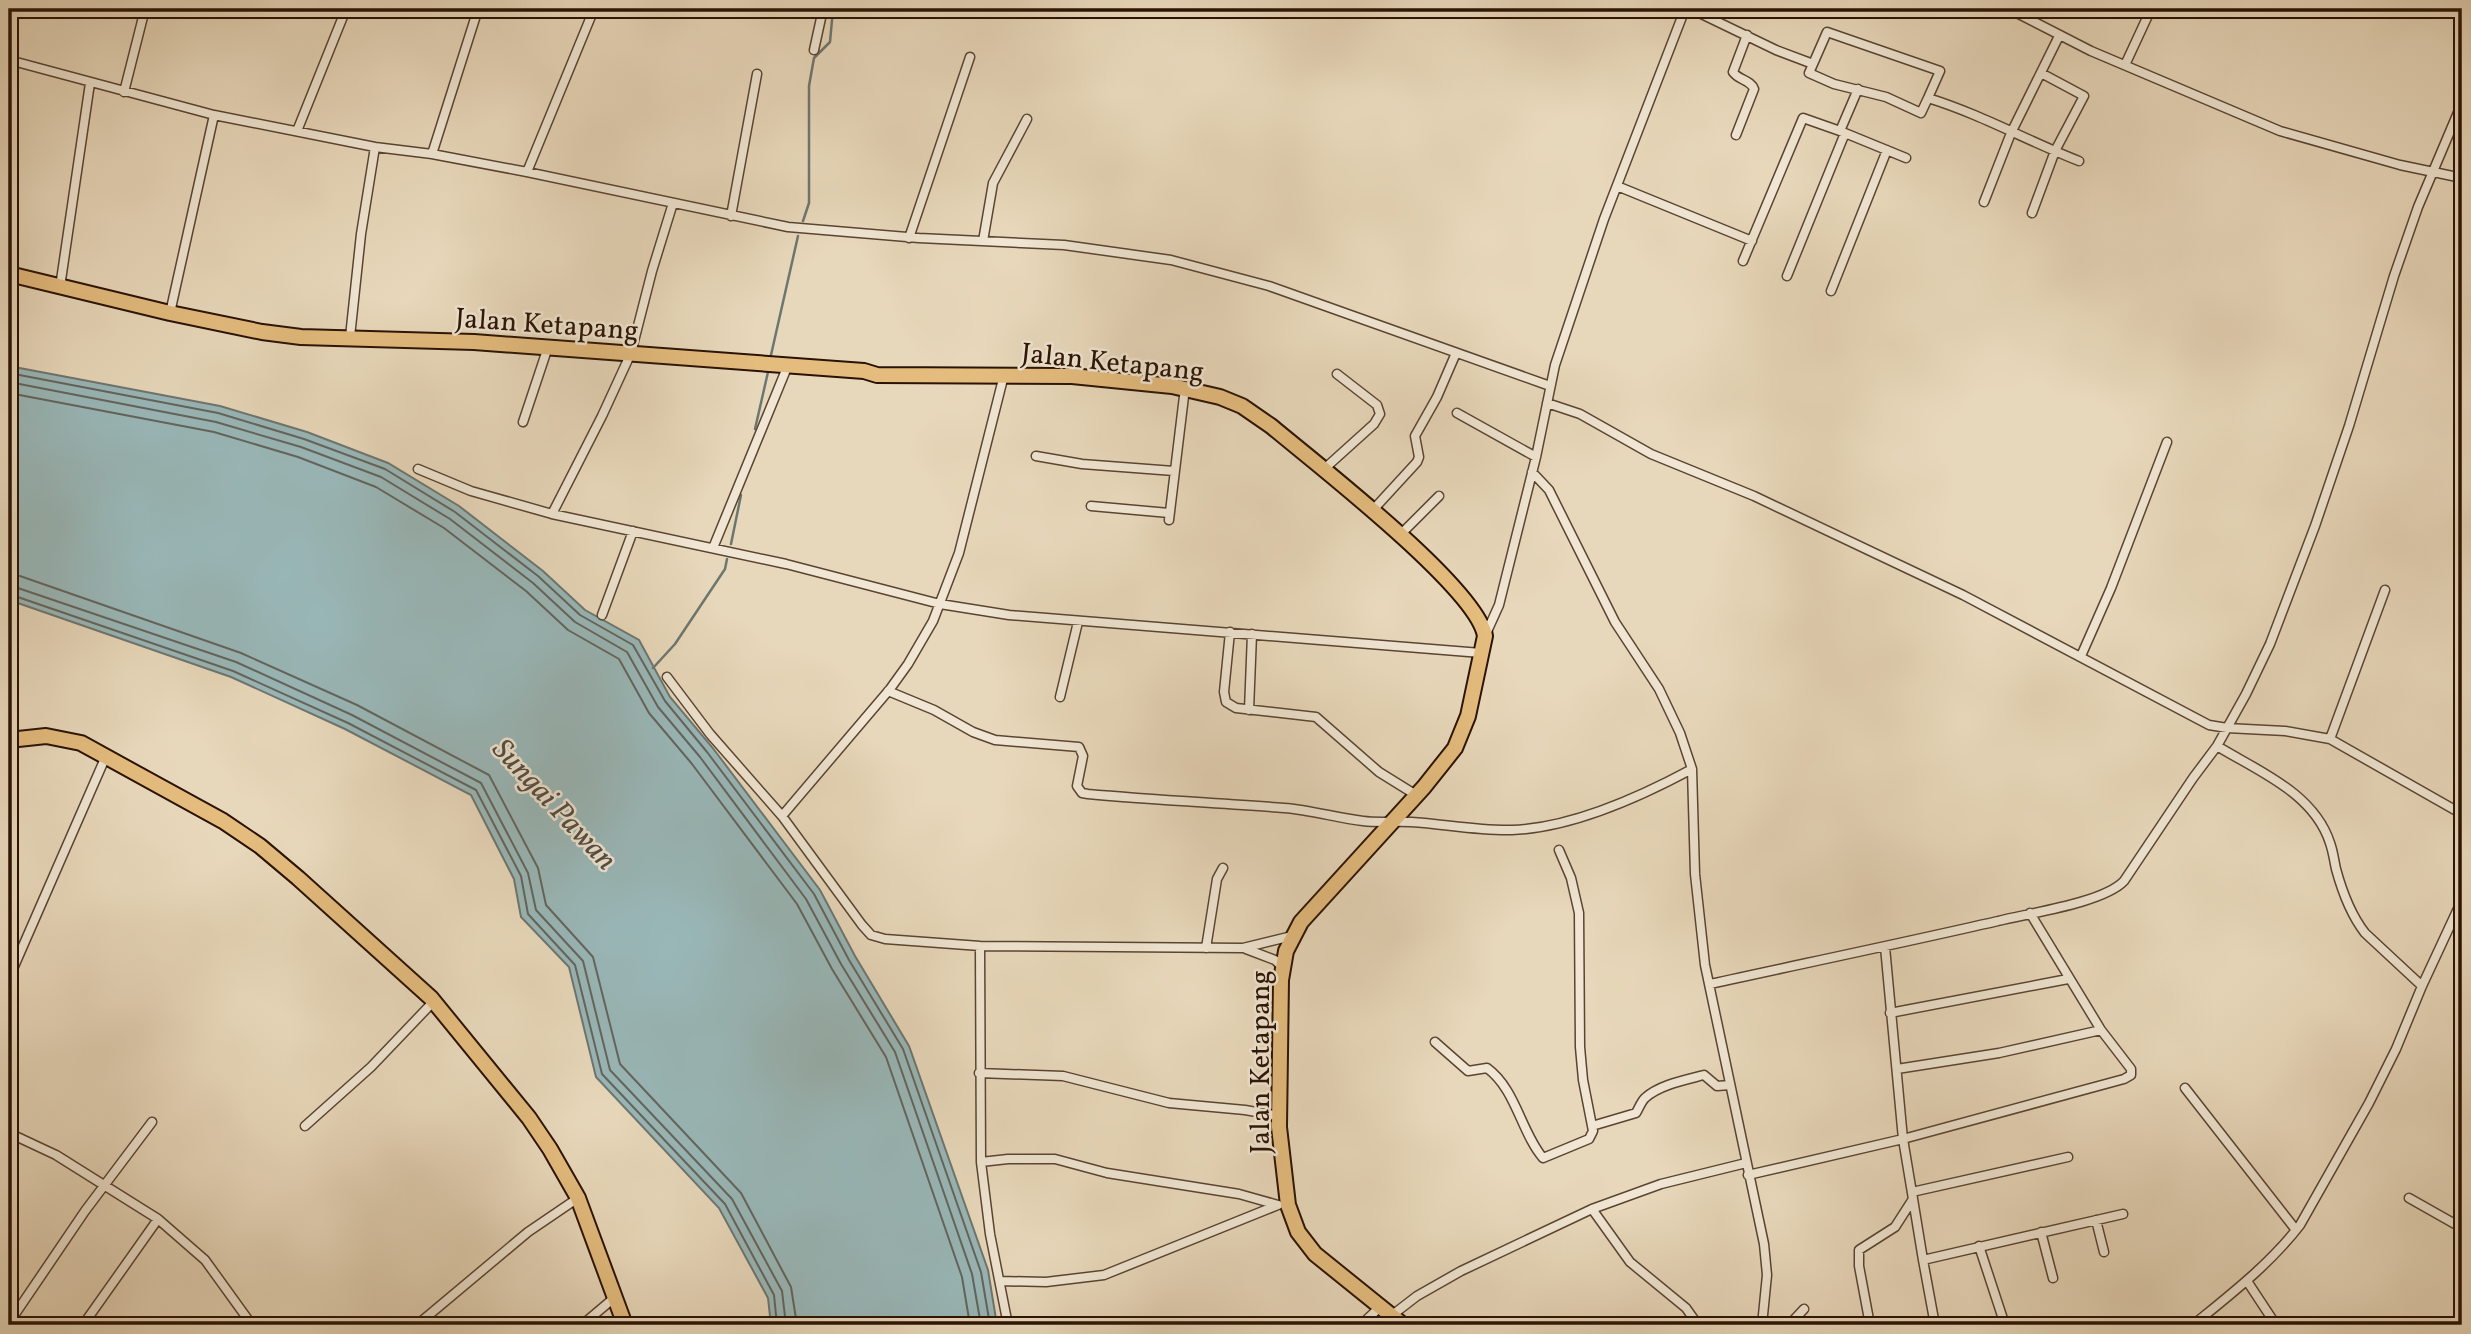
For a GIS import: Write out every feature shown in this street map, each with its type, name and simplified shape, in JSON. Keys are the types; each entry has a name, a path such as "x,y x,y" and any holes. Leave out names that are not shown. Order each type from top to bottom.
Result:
{"main road":[{"name":"Jalan Ketapang","path":"9,274 170,313 301,337 548,347 870,373 1072,376 1185,388 1242,406 1271,426 1400,535 1458,592 1481,621 1485,636 1463,732 1446,761 1313,908 1292,936 1282,967 1279,1116 1283,1205 1315,1254 1391,1316"},
{"path":"9,740 30,736 60,737 88,746 223,821 260,846 434,1001 529,1118 550,1149 578,1198 625,1325"}],"street":[{"path":"124,92 145,9"},
{"path":"297,131 346,9"},
{"path":"432,154 478,9"},
{"path":"527,172 594,9"},
{"path":"814,50 823,9"},
{"path":"1485,636 1499,605 1536,457 1550,386 1604,219 1685,9"},
{"path":"1691,9 1813,64"},
{"path":"2009,9 2059,36 2280,131 2388,162 2462,178"},
{"path":"2124,65 2151,9"},
{"path":"1828,32 1940,71 1920,113 1886,97 1858,89 1835,84 1809,73 1828,32"},
{"path":"1735,135 1754,89 1752,84 1733,72 1747,35"},
{"path":"1984,202 2011,133 2059,36"},
{"path":"909,238 970,58"},
{"path":"9,60 214,115 375,147 432,154 527,172 788,227 909,238 1108,249 1199,266 1269,286 1550,386"},
{"path":"2032,213 2055,151 2084,96 2040,73"},
{"path":"731,216 757,74"},
{"path":"60,287 90,83"},
{"path":"1787,276 1858,89"},
{"path":"1928,97 2079,161"},
{"path":"1710,984 2030,913 2100,896 2119,887 2217,746 2258,670 2298,572 2349,426 2404,246 2462,103"},
{"path":"170,313 214,115"},
{"path":"1743,261 1803,118 1906,158"},
{"path":"984,241 993,183 1027,119"},
{"path":"350,337 361,234 375,147"},
{"path":"1831,291 1887,150"},
{"path":"1617,186 1752,240"},
{"path":"552,514 631,353 673,203"},
{"path":"523,422 548,347"},
{"path":"1372,511 1417,461 1419,457 1415,436 1437,397 1456,353"},
{"path":"713,548 789,365"},
{"path":"1323,470 1374,424 1380,414 1377,405 1337,374"},
{"path":"782,816 888,691 921,642 940,604 958,552 1004,375"},
{"path":"1091,506 1169,517 1185,388"},
{"path":"1547,403 1580,414 1651,454 1731,486 1875,552 2081,656 2197,720 2227,728 2285,730 2330,739 2462,814"},
{"path":"1457,413 1536,457"},
{"path":"2081,656 2111,588 2167,442"},
{"path":"1036,456 1082,464 1174,471"},
{"path":"418,469 471,491 552,514 786,564 940,604 1078,622 1481,653"},
{"path":"1532,472 1549,490 1620,631 1659,689 1681,733 1692,769 1695,874 1704,954 1748,1175 1765,1244 1767,1275 1762,1325"},
{"path":"1400,535 1439,496"},
{"path":"602,615 633,531"},
{"path":"2330,739 2385,590"},
{"path":"1060,698 1078,622"},
{"path":"1230,632 1224,697 1230,705 1250,710 1316,717 1379,772 1416,795"},
{"path":"1250,710 1252,634"},
{"path":"667,677 709,734 719,742 782,816 871,935 885,939 980,946 1206,948 1243,948 1292,936"},
{"path":"888,691 934,710 958,726 995,740 1079,747 1083,755 1077,786 1082,793 1169,802 1285,808 1389,823 1411,822 1471,829 1513,830 1549,825 1589,814 1692,769"},
{"path":"2217,746 2283,785 2310,808 2326,832 2339,881 2358,925 2379,948 2422,986"},
{"path":"9,978 106,756"},
{"path":"1435,1042 1468,1071 1487,1068 1493,1073 1544,1158 1586,1142 1592,1135 1580,1047 1579,913 1571,878 1559,850"},
{"path":"1206,948 1217,879 1223,868"},
{"path":"2193,1325 2247,1281 2296,1230 2369,1103 2462,900"},
{"path":"1748,1175 1903,1139 2131,1075 2131,1069 2101,1030 2030,913"},
{"path":"980,946 978,1026 981,1162 989,1234 1008,1325"},
{"path":"1885,947 1903,1139 1935,1325"},
{"path":"1243,948 1275,960 1282,967"},
{"path":"1890,1013 2068,979"},
{"path":"305,1126 372,1067 434,1001"},
{"path":"1897,1069 1998,1053 2101,1030"},
{"path":"979,1073 1063,1076 1169,1103 1279,1116"},
{"path":"1592,1126 1636,1113 1642,1102 1657,1090 1694,1077 1704,1075 1717,1086 1730,1085"},
{"path":"2185,1088 2296,1230"},
{"path":"9,1323 152,1122"},
{"path":"9,1133 46,1149 158,1219 205,1260 252,1325"},
{"path":"1870,1325 1859,1266 1859,1250 1895,1227 1912,1196 2068,1157"},
{"path":"981,1162 1055,1159 1118,1175 1239,1194 1283,1205"},
{"path":"1361,1325 1391,1316 1417,1296 1461,1271 1592,1209 1661,1184 1746,1163"},
{"path":"417,1325 528,1232 578,1198"},
{"path":"2409,1198 2462,1228"},
{"path":"1000,1281 1046,1282 1104,1275 1283,1205"},
{"path":"1592,1209 1630,1262 1686,1308 1699,1325"},
{"path":"1923,1260 2123,1214"},
{"path":"83,1325 158,1219"},
{"path":"2096,1220 2104,1252"},
{"path":"2041,1233 2053,1278"},
{"path":"1979,1246 2002,1325"},
{"path":"2247,1281 2276,1325"},
{"path":"582,1325 614,1298"},
{"path":"1785,1325 1804,1310"}],"water":[{"name":"Sungai Pawan","path":"9,366 220,406 307,432 388,463 459,506 543,571 585,610 639,640 670,697 712,747 820,890 855,956 909,1046 988,1270 997,1325 771,1325 768,1298 719,1208 596,1077 569,967 521,917 514,879 471,795 345,729 231,677 9,600"}],"waterway":[{"path":"803,221 809,203 809,86 814,58 830,42 833,9"},
{"path":"771,355 798,236"},
{"path":"755,429 768,372"},
{"path":"731,544 741,495"},
{"path":"653,668 675,644 725,569 727,559"}]}
